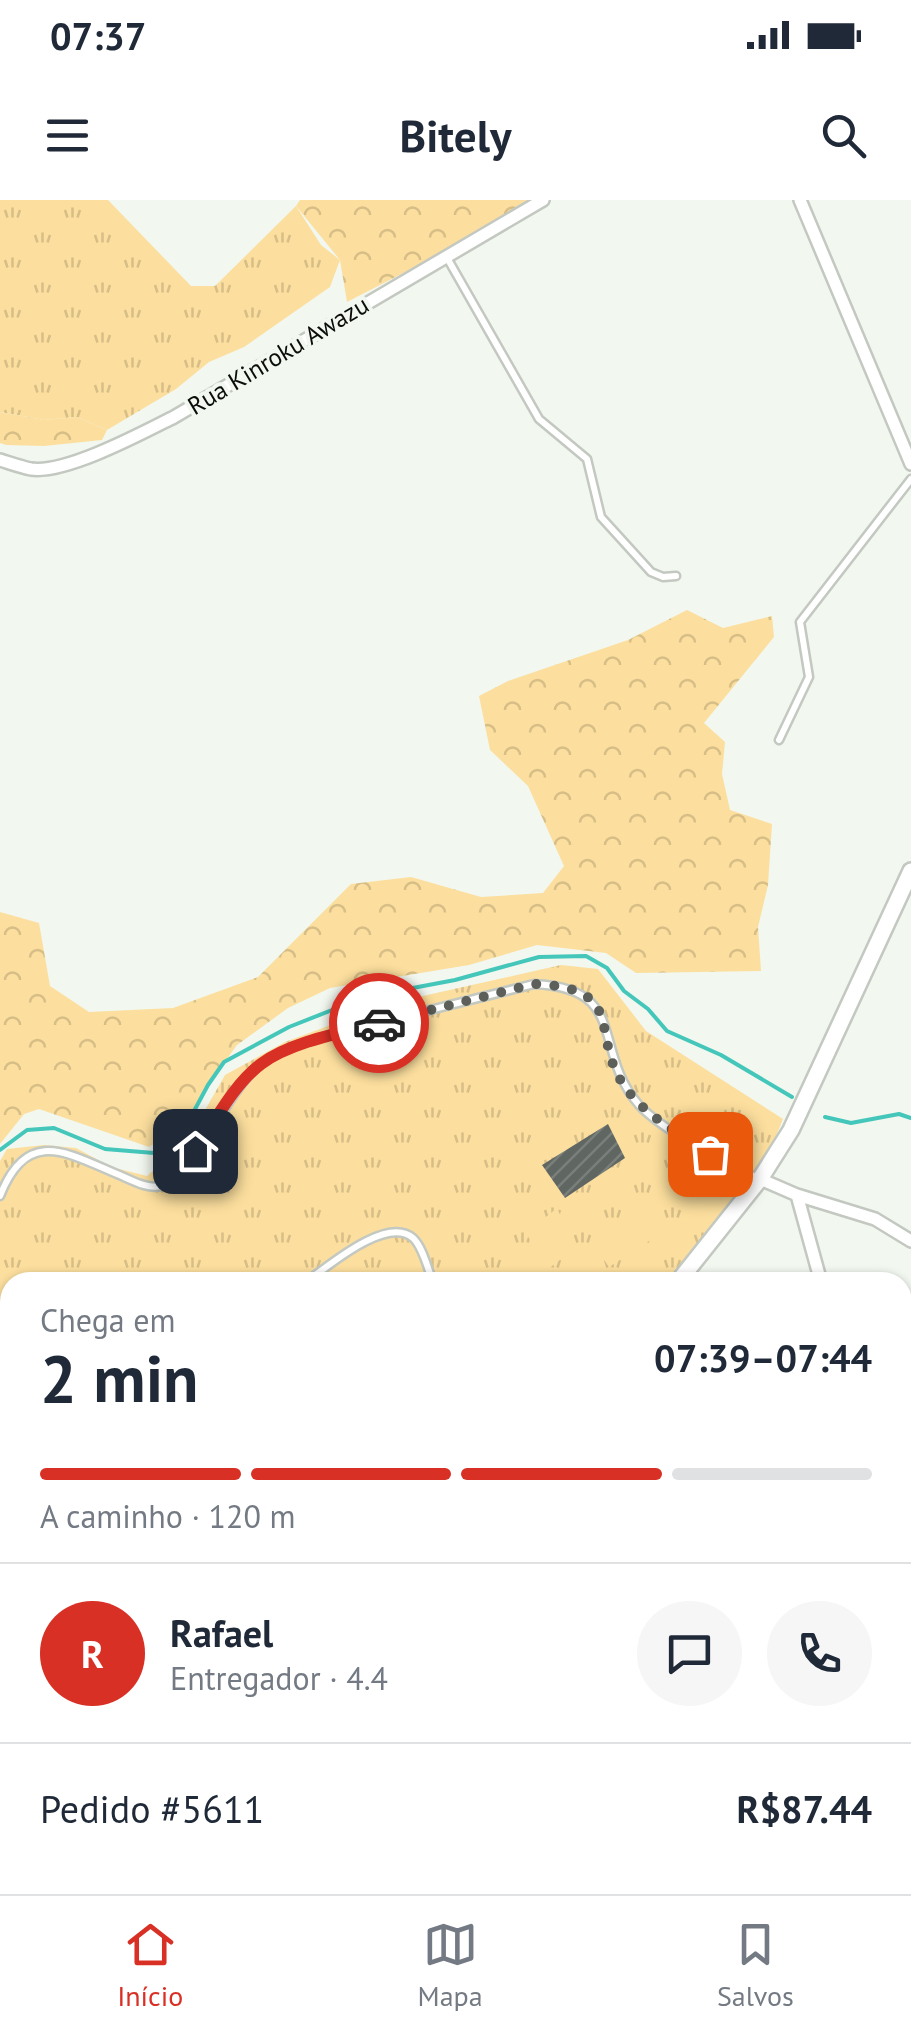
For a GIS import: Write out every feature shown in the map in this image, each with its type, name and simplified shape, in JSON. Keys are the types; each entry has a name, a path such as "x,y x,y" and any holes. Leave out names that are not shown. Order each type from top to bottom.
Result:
{"street":[{"name":"Rua Kinroku Awazu","path":"0,460 45,469 113,447 174,417 543,200"},
{"path":"800,200 911,463"},
{"path":"686,1272 760,1179 791,1130 911,871"},
{"path":"760,1179 874,1220 911,1241"},
{"path":"797,1195 818,1272"}],"lane":[{"path":"445,255 539,418 587,459 601,517 652,572 663,577 676,576"},
{"path":"779,740 809,677 800,622 911,479"},
{"path":"0,1196 8,1176 28,1154 51,1150 142,1185 160,1186 180,1174 226,1105 264,1061 323,1037 534,984 558,985 583,993 599,1009 622,1084 643,1109 710,1154 760,1179"},
{"path":"320,1272 358,1244 397,1234 416,1240 429,1272"}],"green space":[{"path":"0,200 108,200 191,286 215,286 296,206 321,245 340,260 330,287 244,347 209,362 176,389 107,430 77,417 44,420 0,412"},
{"path":"300,200 545,200 347,302 340,260 296,206"},
{"path":"0,412 44,420 77,417 107,430 102,440 6,445 0,443"},
{"path":"687,610 723,628 772,616 774,637 704,723 725,742 722,774 730,810 772,824 768,885 758,927 761,971 636,973 606,953 537,945 469,965 330,988 288,1008 237,1045 208,1085 190,1120 149,1147 39,1109 24,1114 0,1144 0,912 39,923 50,986 89,1012 173,1008 258,977 351,884 411,877 481,897 543,893 564,866 528,786 490,750 479,696 508,681 628,640"},
{"path":"561,965 598,969 646,1031 783,1119 760,1175 677,1272 0,1272 0,1161 7,1149 44,1145 76,1148 111,1167 147,1176 188,1140 225,1075 285,1042 387,1004"},
{"path":"651,1206 666,1230 609,1267 590,1240"},
{"path":"557,1208 575,1248 547,1270 526,1233"}],"building":[{"path":"608,1124 625,1158 565,1198 542,1165"}],"waterway":[{"path":"0,1150 27,1130 54,1128 105,1149 154,1153 180,1137 224,1062 289,1027 365,997 455,980 539,957 586,956 607,968 624,991 648,1009 667,1031 721,1055 792,1097"},
{"path":"825,1117 851,1123 899,1114 911,1118"}],"way so far":[{"path":"379,1023 534,984 558,985 583,993 599,1009 622,1084 643,1109 710,1154"}],"route":[{"path":"195,1151 226,1105 264,1061 323,1037 379,1023"}]}
